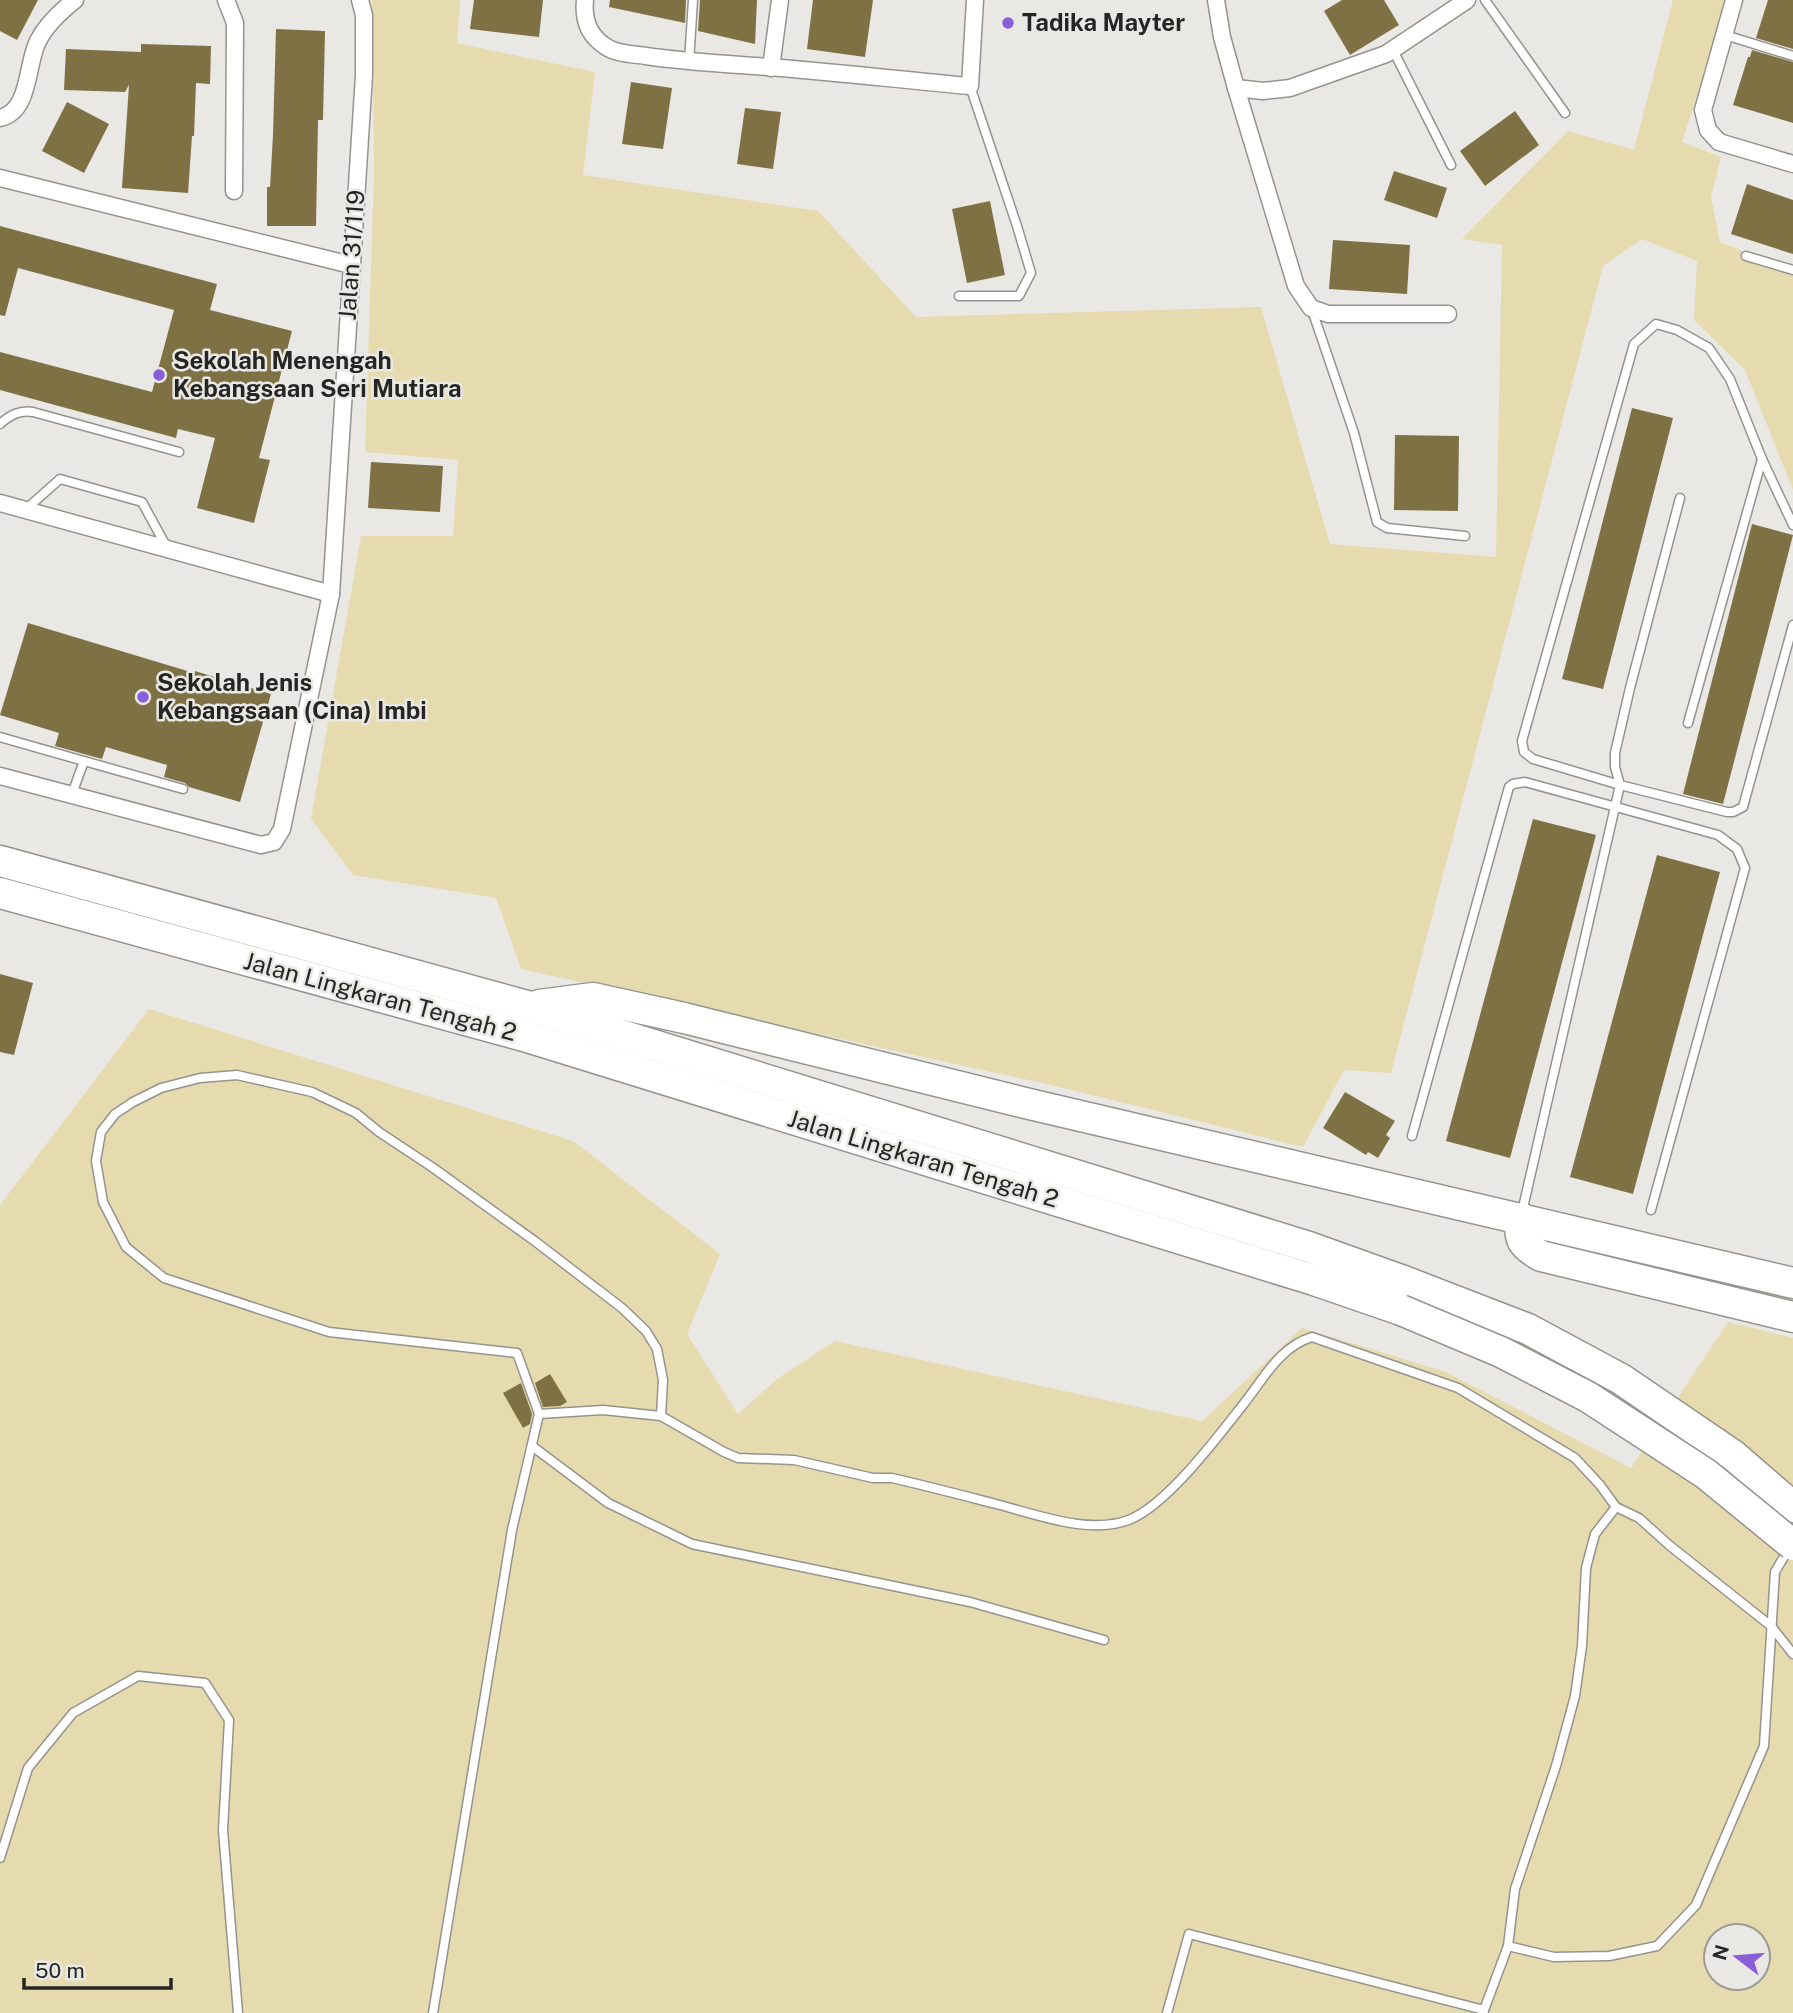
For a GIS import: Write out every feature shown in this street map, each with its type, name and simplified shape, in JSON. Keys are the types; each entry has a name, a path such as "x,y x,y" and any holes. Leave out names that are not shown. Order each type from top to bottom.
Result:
{"highway":[{"name":"Jalan Lingkaran Tengah 2","path":"0,861 527,1006 1309,1247 1401,1280 1528,1329 1621,1380 1734,1457 1793,1507"},
{"name":"Jalan Lingkaran Tengah 2","path":"0,893 524,1036 1314,1280 1401,1310 1501,1352 1588,1397 1706,1474 1793,1543"},
{"path":"527,1006 593,999 671,1015 1025,1102 1793,1283"},
{"path":"1521,1218 1519,1234 1527,1247 1541,1256 1793,1317"}],"street":[{"path":"0,118 4,118 20,103 38,42 60,12 75,0"},
{"path":"226,0 235,23 234,191"},
{"name":"Jalan 31/119","path":"72,794 261,845 274,842 282,829 331,594 364,75 364,15 360,0"},
{"path":"585,0 586,26 606,47 619,52 689,62 970,86 975,0"},
{"path":"771,68 780,0"},
{"path":"1216,0 1222,37 1236,88 1296,286 1311,308 1328,314 1448,314"},
{"path":"1236,88 1263,91 1290,88 1386,54 1467,0"},
{"path":"1734,0 1703,110 1708,130 1719,142 1793,164"},
{"path":"0,178 351,265"},
{"path":"0,503 331,594"},
{"path":"0,776 72,794"}],"lane":[{"path":"689,62 693,0"},
{"path":"1485,0 1565,113"},
{"path":"1725,35 1793,56"},
{"path":"1393,50 1451,165"},
{"path":"959,296 1019,296 1031,273 970,86"},
{"path":"1746,256 1793,270"},
{"path":"1311,308 1354,433 1377,522 1387,528 1465,536"},
{"path":"1793,525 1762,459 1730,380 1709,348 1677,330 1656,324 1634,344 1522,741 1524,752 1533,759 1620,785 1733,812 1743,807 1793,625"},
{"path":"0,425 9,416 22,411 33,412 179,452"},
{"path":"1688,723 1762,459"},
{"path":"25,510 60,479 131,498 142,502 167,549"},
{"path":"1521,1218 1616,807 1620,785 1615,767 1615,753 1681,498"},
{"path":"0,737 183,789"},
{"path":"72,794 84,761"},
{"path":"1412,1136 1509,787 1525,782 1718,835 1737,849 1745,868 1651,1210"},
{"path":"433,2013 512,1530 539,1414 517,1353 329,1332 163,1278 126,1247 103,1202 96,1161 101,1132 115,1114 161,1088 200,1078 237,1075 312,1092 356,1112 379,1132 536,1242 622,1308 646,1331 656,1349 663,1380 661,1416"},
{"path":"539,1414 603,1410 661,1416 738,1458 811,1463 873,1478 892,1478 1062,1521 1110,1525 1133,1518 1162,1498 1202,1455 1276,1361 1294,1344 1312,1337 1458,1388 1575,1458 1616,1507 1639,1518 1771,1626 1793,1654"},
{"path":"532,1446 608,1503 692,1544 970,1602 1104,1640"},
{"path":"1167,2013 1189,1934 1484,2012 1508,1946 1515,1889 1556,1766 1574,1696 1582,1646 1586,1568 1595,1534 1616,1507"},
{"path":"1508,1946 1554,1957 1609,1956 1657,1946 1696,1905 1764,1746 1775,1572 1793,1543"},
{"path":"0,1858 28,1768 73,1713 138,1676 205,1683 229,1720 223,1830 238,2013"}],"shaded area":[{"path":"372,0 460,0 457,43 595,72 583,175 818,211 916,317 1261,307 1330,544 1496,557 1502,245 1462,239 1568,131 1634,150 1673,0 1728,0 1682,142 1721,157 1711,197 1720,242 1793,271 1793,490 1745,370 1694,320 1697,261 1642,239 1603,266 1391,1073 1344,1070 1303,1147 1051,1085 521,969 496,898 353,875 311,819 361,536 453,536 458,460 365,452 374,174"},
{"path":"149,1009 573,1141 720,1254 687,1334 738,1414 777,1379 835,1341 1202,1421 1302,1328 1446,1372 1631,1468 1728,1322 1793,1338 1793,2013 0,2013 0,1205"}],"building":[{"path":"0,0 38,0 17,40 0,31"},
{"path":"474,0 543,0 539,37 470,29"},
{"path":"610,0 686,0 685,23 609,7"},
{"path":"700,0 757,0 755,44 698,31"},
{"path":"813,0 873,0 865,57 807,49"},
{"path":"1342,0 1384,0 1399,25 1350,55 1324,11"},
{"path":"1768,0 1793,0 1793,49 1756,38"},
{"path":"276,29 325,31 323,120 318,120 316,226 267,226"},
{"path":"141,44 211,46 210,84 196,83 188,193 122,188 129,85 125,92 64,90 66,49 141,52"},
{"path":"1752,50 1793,62 1793,123 1733,105"},
{"path":"631,82 672,88 663,149 622,144"},
{"path":"67,102 109,124 84,173 42,151"},
{"path":"745,108 781,112 773,169 737,164"},
{"path":"1515,111 1539,145 1485,186 1460,151"},
{"path":"1394,171 1447,188 1437,218 1384,200"},
{"path":"1747,184 1793,200 1793,254 1731,234"},
{"path":"990,201 1005,275 967,283 952,209"},
{"path":"0,226 217,284 210,310 292,331 259,458 270,460 254,523 197,508 215,438 178,429 176,438 0,390 0,352 152,392 174,310 18,268 5,316 0,315"},
{"path":"1333,240 1410,245 1407,294 1329,289"},
{"path":"1632,408 1673,418 1603,689 1562,679"},
{"path":"1395,435 1459,436 1458,511 1394,510"},
{"path":"371,462 443,466 440,512 368,508"},
{"path":"1752,524 1793,535 1723,804 1683,794"},
{"path":"28,623 271,694 240,802 164,777 167,765 106,747 102,759 55,746 59,733 0,715"},
{"path":"1533,819 1596,835 1510,1158 1446,1141"},
{"path":"1657,855 1720,872 1633,1194 1570,1177"},
{"path":"0,974 33,983 14,1055 0,1052"},
{"path":"1345,1092 1395,1121 1386,1135 1390,1138 1378,1158 1368,1152 1366,1155 1323,1128"},
{"path":"550,1374 567,1402 560,1406 543,1407 535,1383"},
{"path":"521,1383 532,1414 530,1424 523,1428 503,1393"}],"place":[{"name":"Tadika Mayter","path":"1008,23"},
{"name":"Sekolah Menengah Kebangsaan Seri Mutiara","path":"159,375"},
{"name":"Sekolah Jenis Kebangsaan (Cina) Imbi","path":"143,697"}]}
